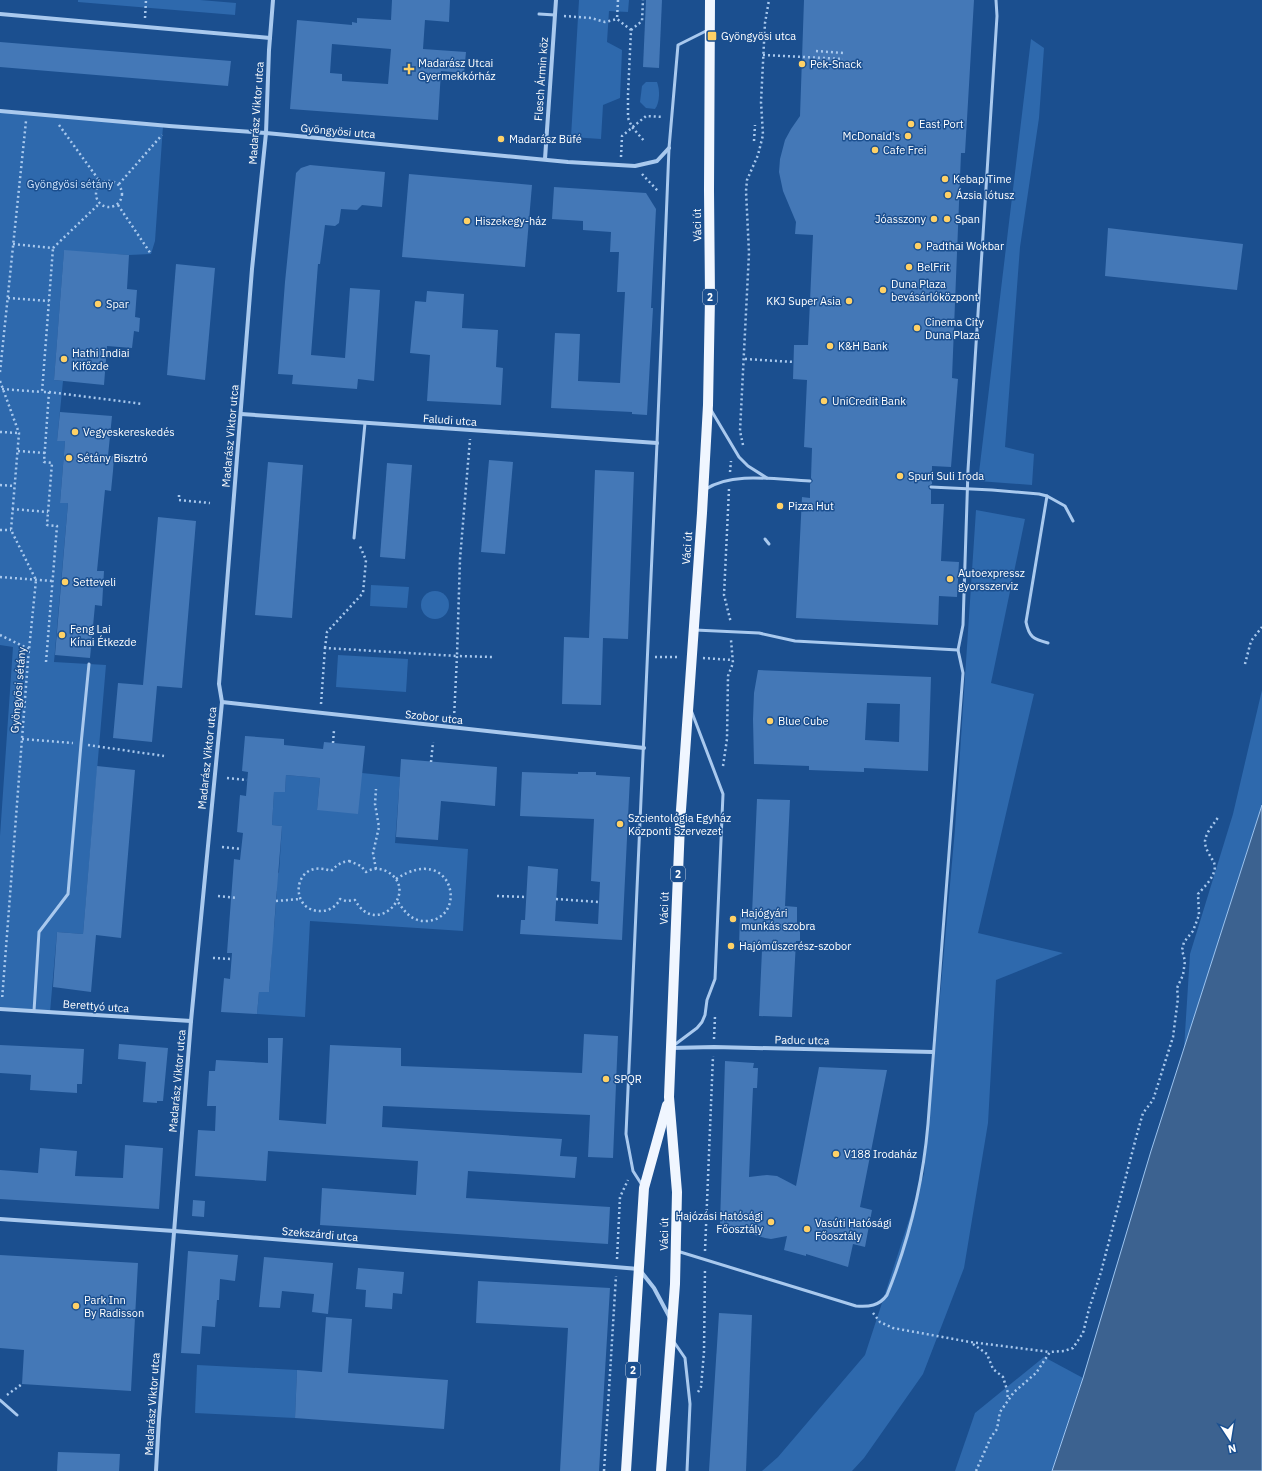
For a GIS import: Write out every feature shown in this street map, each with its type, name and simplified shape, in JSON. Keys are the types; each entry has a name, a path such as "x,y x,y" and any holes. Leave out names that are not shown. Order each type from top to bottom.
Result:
{"main road":[{"name":"Váci út","path":"661,1471 673,1323 677,1192 670,1097 680,824 708,404 710,297 710,0"},
{"name":"Váci út","path":"626,1471 644,1188 670,1097"}],"street":[{"name":"Madarász Viktor utca","path":"156,1471 191,1021 222,702 218,684 252,269 266,133 273,0"},
{"name":"Flesch Ármin köz","path":"545,159 556,0"},
{"path":"0,14 270,38"},
{"name":"Gyöngyösi utca","path":"0,110 169,126 266,133 568,162 635,166 657,161 669,148"},
{"name":"Faludi utca","path":"241,414 657,443"},
{"name":"Szobor utca","path":"222,702 644,748"},
{"name":"Berettyó utca","path":"1,1009 191,1021"},
{"name":"Paduc utca","path":"671,1048 714,1047 933,1052"},
{"name":"Szekszárdi utca","path":"0,1219 174,1231 639,1269"},
{"path":"639,1269 654,1288 673,1323"}],"lane":[{"path":"675,1251 856,1306 869,1306 883,1300 887,1295 917,1200 926,1144 963,673 958,650 963,625 968,489 997,16 996,0"},
{"path":"538,14 555,15"},
{"path":"644,1188 633,1171 626,1134 669,148 678,45 710,30"},
{"path":"708,404 737,455 748,466 769,479"},
{"path":"354,538 365,423"},
{"path":"703,492 716,484 738,478 810,481"},
{"path":"931,487 1038,494 1047,496 1065,506 1073,520"},
{"path":"1047,496 1026,622 1028,632 1034,639 1048,643"},
{"path":"765,539 769,544"},
{"path":"692,630 759,633 795,641 958,650"},
{"path":"34,1011 39,932 68,894 80,744 89,664"},
{"path":"671,1048 697,1028 702,1022 705,1015 707,1000 714,983 723,794 688,701"},
{"path":"672,1339 684,1358 690,1404 687,1471"},
{"path":"0,1400 17,1415"}],"path":[{"path":"144,27 146,0"},
{"path":"617,19 618,0"},
{"path":"643,0 642,21 631,30 628,118 632,127 645,142"},
{"path":"720,784 727,739 728,676 732,665 731,618 724,595 731,461 743,448 740,431 745,359 749,253 746,191 749,174 758,155 763,135 761,102 763,55 765,23 769,0"},
{"path":"555,15 591,18 605,22 617,19"},
{"path":"617,19 631,30"},
{"path":"816,51 843,53"},
{"path":"763,55 843,59"},
{"path":"0,372 27,113"},
{"path":"52,115 101,183"},
{"path":"620,165 622,136 646,116 663,117"},
{"path":"119,184 169,126"},
{"path":"754,141 755,126"},
{"path":"635,166 667,200"},
{"path":"111,180 119,184 123,194 118,205 108,207 100,203 96,192 101,183 111,180"},
{"path":"42,392 53,248 100,203"},
{"path":"118,205 151,254"},
{"path":"14,244 53,248"},
{"path":"8,298 49,301"},
{"path":"745,359 794,362"},
{"path":"0,381 19,433 11,530 36,580"},
{"path":"2,389 49,392 142,404"},
{"path":"46,662 57,526 47,525 52,463 44,462 49,392"},
{"path":"454,728 460,559 471,430"},
{"path":"0,432 19,433"},
{"path":"18,452 45,453"},
{"path":"0,485 15,486"},
{"path":"179,496 179,500 210,503"},
{"path":"12,508 48,512"},
{"path":"0,530 11,530"},
{"path":"320,713 326,632 363,593 366,560 359,543 354,538"},
{"path":"0,577 52,581"},
{"name":"Gyöngyösi sétány","path":"1,1009 29,650 36,580"},
{"path":"1245,664 1251,641 1262,627"},
{"path":"0,635 29,650"},
{"path":"325,648 492,657"},
{"path":"333,743 334,730"},
{"path":"22,739 80,744 164,756"},
{"path":"431,762 433,742"},
{"path":"227,778 247,780"},
{"path":"376,789 375,804 379,827 373,853 376,868"},
{"path":"869,1306 880,1322 893,1328 970,1342 1050,1352 1064,1351 1073,1348 1083,1333 1143,1113 1153,1100 1173,1037 1178,998 1177,988 1183,974 1185,961 1182,950 1184,942 1193,931 1199,915 1198,894 1209,881 1214,872 1214,861 1208,853 1205,842 1209,830 1219,816"},
{"path":"222,847 241,849"},
{"path":"349,861 361,866 366,872 376,868 390,873 396,879 399,886 400,894 398,902 386,913 379,915 364,912 358,907 355,900 346,901 340,899 333,908 326,911 311,909 304,905 300,900 298,893 300,880 310,870 323,868 331,871 336,865 349,861"},
{"path":"396,879 401,875 424,868 433,870 440,873 446,880 450,887 451,895 449,904 445,911 439,917 431,920 422,921 413,918 406,914 398,902"},
{"path":"218,896 237,898"},
{"path":"497,896 526,897"},
{"path":"556,899 599,902"},
{"path":"276,902 300,900"},
{"path":"213,958 232,959"},
{"path":"690,1404 701,1387 704,1352 706,1260 705,1235 715,1013"},
{"path":"604,1471 620,1197 633,1171"},
{"path":"970,1342 987,1354 993,1369 1003,1377 1008,1393 1007,1401"},
{"path":"976,1471 991,1437 997,1429 1000,1412 1014,1392 1036,1373 1050,1352"},
{"path":"6,1396 22,1384"}],"green space":[{"path":"78,0 200,0 236,3 235,15 78,2"},
{"path":"579,0 629,0 628,12 609,11 607,42 622,50 620,98 603,105 601,139 571,137"},
{"path":"1031,39 1044,48 1039,118 1020,247 1005,447 1034,454 1032,485 978,481"},
{"path":"646,82 657,82 659,96 655,109 646,108 640,102 642,86"},
{"name":"Gyöngyösi sétány","path":"0,111 163,126 155,241 151,254 129,255 64,251 54,380 63,381 57,441 65,441 60,503 68,503 54,662 106,665 83,934 57,932 50,1012 0,1009 0,836 13,647 0,645"},
{"path":"976,510 1025,519 991,683 1034,694 978,933 1063,953 996,980 988,1123 964,1268 923,1374 864,1458 852,1471 762,1471 778,1457 865,1355 924,1174 955,829"},
{"path":"371,585 409,587 407,608 370,606"},
{"path":"435,591 445,595 449,605 445,615 435,619 425,615 421,605 425,595"},
{"path":"338,655 408,659 406,692 336,687"},
{"path":"1262,690 1262,805 1184,1049 1190,954 1233,814"},
{"path":"362,773 400,777 395,843 468,849 463,931 310,921 305,1017 257,1014 259,992 269,992 272,951 264,927 274,928 277,891 267,891 279,872 282,826 272,825 274,792 285,792 286,775 320,778 317,810"},
{"path":"1044,1357 1083,1378 1052,1471 955,1471 975,1413"},
{"path":"197,1365 297,1370 295,1418 195,1413"}],"shaded area":[{"path":"1262,805 1262,1471 1052,1471 1083,1378 1151,1151"}],"building":[{"path":"392,0 450,0 449,22 425,20 423,49 466,52 464,73 441,71 438,120 290,109 297,20 352,25 352,22 357,23 357,18 391,20","holes":["332,44 391,49 388,84 342,81 342,74 330,73"]},
{"path":"646,0 662,0 659,68 643,67"},
{"name":"Duna Plaza bevásárlóközpont","path":"804,0 974,0 965,153 961,153 952,378 958,379 951,467 932,466 932,484 928,486 931,490 931,504 944,504 941,561 959,562 957,597 939,596 938,625 796,618 802,497 810,498 810,484 813,481 811,478 812,448 804,447 807,380 793,379 794,345 808,345 813,235 795,234 796,222 783,191 779,172 780,159 785,140 800,116"},
{"path":"0,42 231,61 228,86 0,67"},
{"path":"310,165 385,172 382,207 362,205 357,210 341,209 339,223 335,226 325,225 320,264 318,264 311,355 345,358 350,288 380,290 374,381 358,379 357,389 292,384 293,375 278,374 285,282 296,173 301,168"},
{"name":"Hiszekegy-ház","path":"409,174 532,185 525,267 402,257"},
{"path":"554,187 646,193 656,209 651,308 653,308 647,415 632,414 632,412 551,408 555,333 580,334 578,381 620,383 625,292 617,292 619,252 610,252 611,232 583,230 583,221 552,219"},
{"path":"1108,228 1243,244 1237,290 1105,276"},
{"name":"Spar","path":"64,250 129,255 127,289 137,290 135,317 140,318 139,332 134,331 132,348 107,346 104,385 54,380"},
{"path":"176,264 215,268 205,380 167,375"},
{"path":"427,291 464,294 462,328 498,330 496,367 503,368 501,405 427,401 430,355 410,353 415,301 426,302"},
{"path":"60,412 112,416 108,456 114,456 113,471 111,491 105,490 97,571 104,571 102,606 95,605 90,658 55,655 68,503 60,503 65,441 57,441"},
{"path":"489,460 513,462 505,554 481,552"},
{"path":"268,462 303,465 292,618 255,615"},
{"path":"387,463 412,465 405,559 380,557"},
{"path":"595,470 634,472 628,639 603,638 601,705 562,704 564,637 589,638"},
{"path":"158,517 196,521 182,688 157,686 152,742 113,738 118,683 143,685"},
{"name":"Blue Cube","path":"758,670 931,677 928,771 864,768 864,772 809,770 809,766 754,764 754,693","holes":["867,703 900,704 899,742 865,740"]},
{"path":"245,736 284,739 284,745 323,749 324,742 365,746 358,814 317,810 320,778 286,775 285,792 274,792 272,825 282,826 269,992 259,992 257,1014 221,1012 224,978 230,979 232,953 227,953 234,859 240,860 243,833 237,832 240,795 246,796 248,772 242,771"},
{"path":"401,759 497,767 495,806 441,801 438,840 396,837"},
{"path":"97,766 135,770 121,938 96,935 91,992 53,987 57,932 83,934"},
{"path":"522,772 578,774 578,772 596,772 596,775 630,777 622,940 520,934 521,920 525,920 528,866 558,869 555,921 598,924 600,882 591,881 594,819 520,816"},
{"path":"757,799 790,800 785,906 797,907 797,924 800,925 800,941 796,941 792,1017 759,1016 762,950 739,949 740,913 752,914"},
{"path":"584,1034 618,1036 613,1158 588,1157 590,1115 383,1106 382,1127 562,1139 560,1156 577,1157 575,1178 468,1171 466,1198 610,1207 608,1244 320,1225 322,1188 416,1195 418,1161 268,1151 266,1181 195,1176 198,1130 215,1131 216,1106 207,1106 209,1071 215,1071 216,1060 268,1063 268,1038 283,1038 279,1120 326,1124 330,1045 401,1048 401,1066 582,1073"},
{"path":"119,1044 168,1048 163,1101 157,1101 157,1103 143,1102 146,1062 118,1059"},
{"path":"0,1045 84,1049 82,1084 77,1084 77,1093 30,1090 31,1075 0,1073"},
{"name":"V188 Irodaház","path":"725,1061 754,1063 753,1068 758,1068 757,1088 753,1088 749,1177 767,1175 777,1176 796,1186 819,1067 887,1070 860,1207 872,1210 865,1247 853,1244 848,1267 806,1254 806,1256 784,1250 787,1236 771,1239 765,1238 755,1235 748,1230 720,1224"},
{"path":"125,1145 163,1148 159,1209 0,1199 0,1170 38,1173 40,1148 77,1151 75,1176 123,1178"},
{"path":"193,1200 205,1201 204,1217 192,1216"},
{"path":"188,1251 238,1255 235,1281 220,1279 215,1327 202,1326 200,1354 181,1353"},
{"path":"0,1255 138,1263 131,1391 22,1384 24,1350 0,1348"},
{"path":"264,1257 333,1263 328,1314 312,1312 314,1294 282,1291 280,1308 259,1307"},
{"path":"358,1268 404,1272 402,1294 393,1293 392,1309 365,1307 366,1290 356,1289"},
{"path":"478,1281 610,1288 599,1471 560,1471 568,1328 476,1323"},
{"path":"719,1313 752,1315 746,1471 709,1471"},
{"path":"326,1317 352,1319 348,1373 448,1380 444,1429 295,1418 297,1370 322,1372"},
{"path":"58,1452 120,1454 119,1471 57,1471"}],"place":[{"name":"Gyöngyösi utca","path":"712,36"},
{"name":"Pek-Snack","path":"802,64"},
{"name":"Madarász Utcai Gyermekkórház","path":"409,69"},
{"name":"East Port","path":"911,124"},
{"name":"McDonald's","path":"908,136"},
{"name":"Madarász Büfé","path":"501,139"},
{"name":"Cafe Frei","path":"875,150"},
{"name":"Kebap Time","path":"945,179"},
{"name":"Ázsia lótusz","path":"948,195"},
{"name":"Jóasszony","path":"934,219"},
{"name":"Span","path":"947,219"},
{"name":"Hiszekegy-ház","path":"467,221"},
{"name":"Padthai Wokbar","path":"918,246"},
{"name":"BelFrit","path":"909,267"},
{"name":"Duna Plaza bevásárlóközpont","path":"883,290"},
{"name":"KKJ Super Asia","path":"849,301"},
{"name":"Spar","path":"98,304"},
{"name":"Cinema City Duna Plaza","path":"917,328"},
{"name":"K&H Bank","path":"830,346"},
{"name":"Hathi Indiai Kifőzde","path":"64,359"},
{"name":"UniCredit Bank","path":"824,401"},
{"name":"Vegyeskereskedés","path":"75,432"},
{"name":"Sétány Bisztró","path":"69,458"},
{"name":"Spuri Suli Iroda","path":"900,476"},
{"name":"Pizza Hut","path":"780,506"},
{"name":"Autoexpressz gyorsszerviz","path":"950,579"},
{"name":"Setteveli","path":"65,582"},
{"name":"Feng Lai Kínai Étkezde","path":"62,635"},
{"name":"Blue Cube","path":"770,721"},
{"name":"Szcientológia Egyház Központi Szervezet","path":"620,824"},
{"name":"Hajógyári munkás szobra","path":"733,919"},
{"name":"Hajóműszerész-szobor","path":"731,946"},
{"name":"SPQR","path":"606,1079"},
{"name":"V188 Irodaház","path":"836,1154"},
{"name":"Hajózási Hatósági Főosztály","path":"771,1222"},
{"name":"Vasúti Hatósági Főosztály","path":"807,1229"},
{"name":"Park Inn By Radisson","path":"76,1306"}]}
